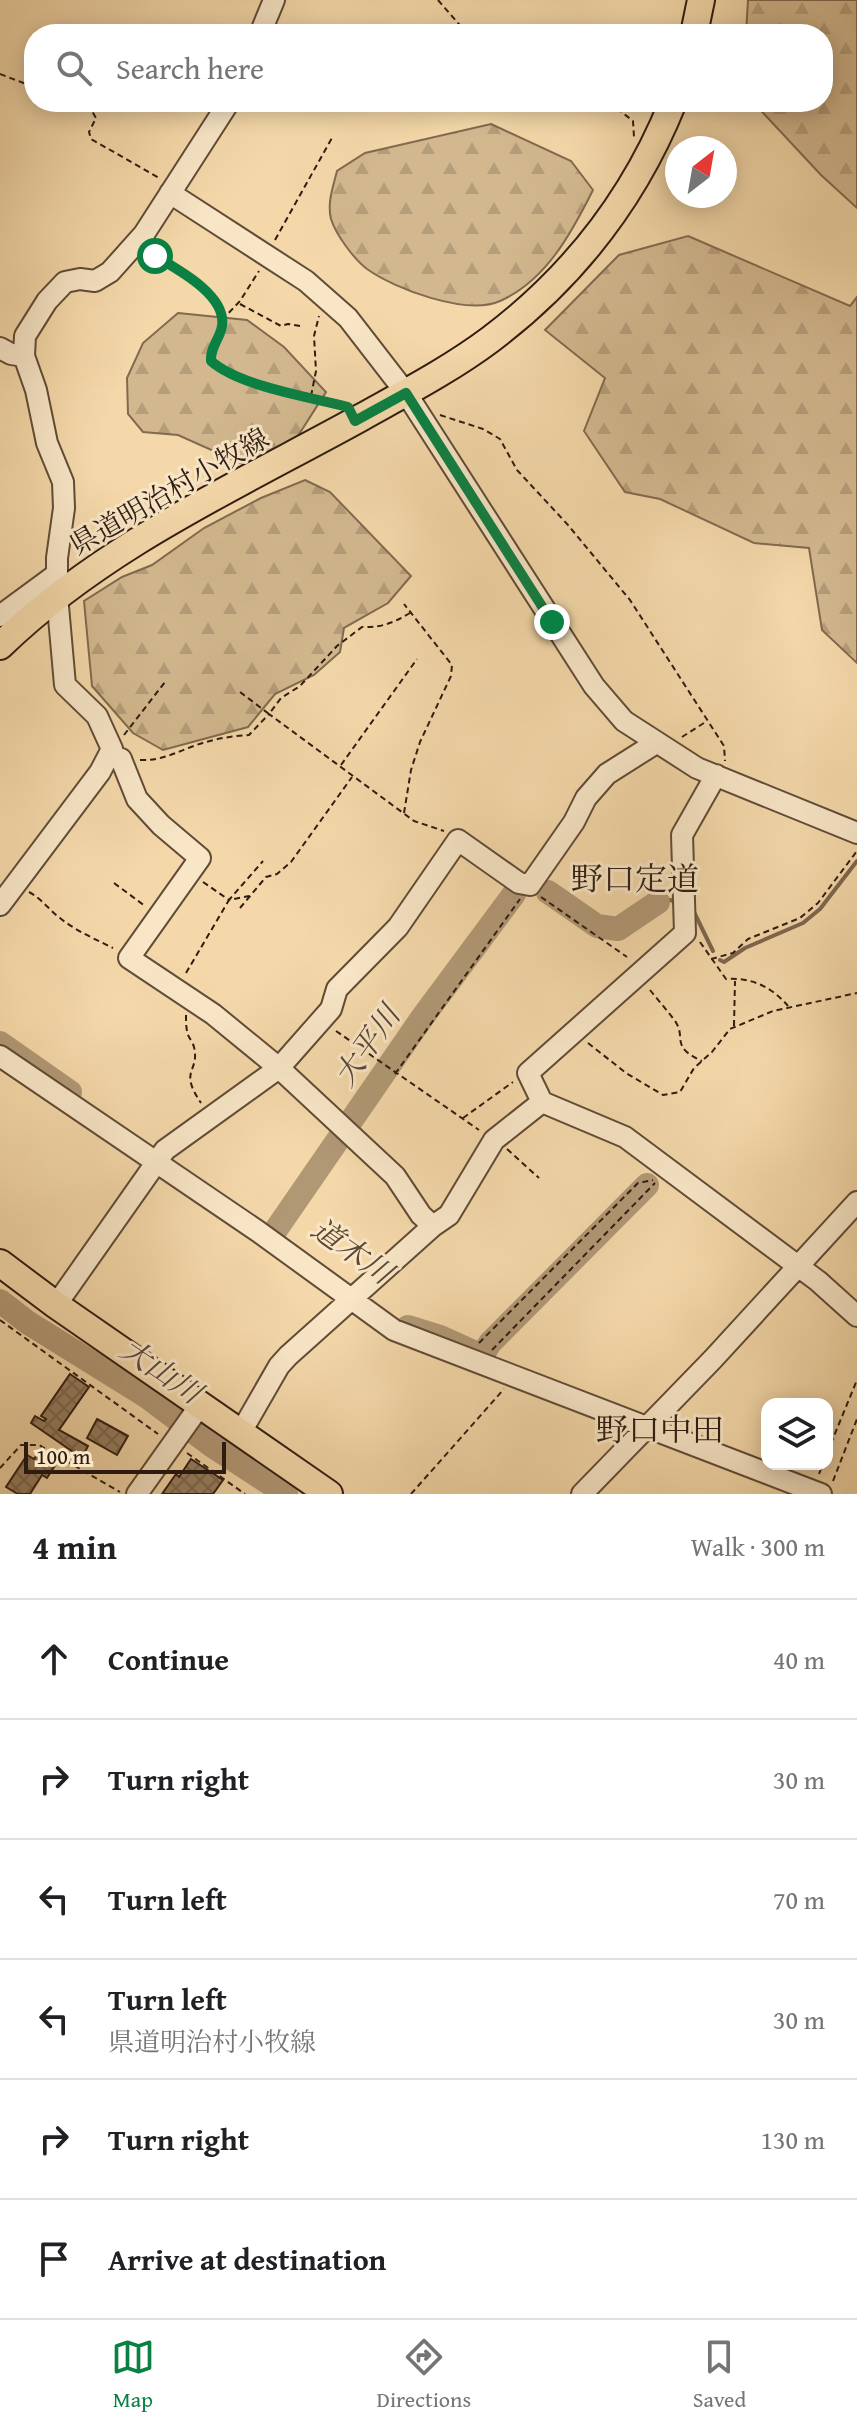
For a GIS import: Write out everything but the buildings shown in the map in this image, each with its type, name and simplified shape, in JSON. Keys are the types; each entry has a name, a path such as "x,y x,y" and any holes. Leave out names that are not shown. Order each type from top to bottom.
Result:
{"main road":[{"path":"696,24 701,0"},
{"name":"県道明治村小牧線","path":"0,646 57,585 406,393 491,339 568,269 629,191 669,112"},
{"path":"0,1263 198,1407 241,1432 329,1494"}],"street":[{"path":"264,24 274,0"},
{"path":"223,112 134,246 110,272 95,281 80,279 65,282 47,301 25,336 24,356 36,390 47,443 63,482 64,508 57,585 65,685 97,716 137,799 161,825 200,858 129,957 213,1014 279,1068 395,1176 421,1215 433,1226"},
{"path":"172,190 306,281 348,318 406,393 594,686 624,721 663,748 717,776 857,833"},
{"path":"0,348 24,356"},
{"path":"0,616 57,585"},
{"path":"56,1305 160,1157 279,1068 331,1009 337,989 398,927 458,840 519,883 530,885 574,822 586,798 607,774 663,748"},
{"path":"0,905 114,754"},
{"path":"717,776 682,835 685,933 528,1073 542,1102 625,1137 818,1281 857,1316"},
{"path":"0,1056 160,1157 394,1330 478,1356 515,1376 647,1428 827,1488"},
{"path":"241,1432 279,1366 433,1226 449,1215 494,1140 542,1102"},
{"path":"582,1494 857,1202"},
{"path":"137,1494 198,1407"}],"path":[{"path":"438,0 459,24"},
{"path":"0,74 24,83"},
{"path":"93,112 96,118 89,132 91,139 172,190"},
{"path":"622,112 633,121 634,141"},
{"path":"222,321 239,303 333,136"},
{"path":"134,246 189,277 203,288 221,311 222,326 210,351 211,361 222,371 348,407 355,421"},
{"path":"310,398 316,371 314,336 319,311 317,291"},
{"path":"239,303 281,326 300,326"},
{"path":"453,418 500,439 517,470 568,525 630,600 724,746 727,757 717,776"},
{"path":"404,604 452,665 451,676 420,742 411,770 404,814"},
{"path":"165,682 114,754 154,761 193,746 234,735 249,735 281,698 300,686 337,646 362,627 377,628 411,612"},
{"path":"340,766 417,659"},
{"path":"240,692 414,821 448,832 458,840"},
{"path":"663,748 707,721"},
{"path":"240,908 266,877 277,874 291,862 353,776"},
{"path":"711,959 733,953 748,939 800,918 818,903 857,851"},
{"path":"210,1118 190,1085 194,1045 189,1037 179,993 229,900 263,861"},
{"path":"190,872 229,900 250,896"},
{"path":"114,883 159,916"},
{"path":"395,1074 530,885 542,897 627,957"},
{"path":"13,887 33,894 72,928 129,957"},
{"path":"685,933 700,942 726,979 757,982 789,1007"},
{"path":"639,976 677,1023 680,1043 690,1056 702,1061"},
{"path":"734,1027 736,978"},
{"path":"575,1031 614,1065 663,1095 680,1092 694,1068 734,1027 773,1011 857,993"},
{"path":"321,1021 494,1140 539,1178"},
{"path":"462,1119 528,1073"},
{"path":"658,1179 490,1351 478,1356 638,1183 658,1179"},
{"path":"0,1320 245,1494"},
{"path":"411,1494 515,1376"},
{"path":"833,1438 857,1380"},
{"path":"827,1488 857,1419"},
{"path":"0,1468 21,1445 39,1445 123,1494"}],"green space":[{"path":"748,0 857,0 857,208 821,175 762,112 833,112 833,24 747,24"},
{"path":"491,124 571,161 593,190 556,254 544,268 531,281 500,301 469,305 413,292 379,277 362,265 341,239 331,219 330,201 337,171 365,153"},
{"path":"688,236 850,306 857,297 857,663 822,630 809,548 754,543 660,499 625,492 584,431 605,378 545,330 619,255"},
{"path":"178,313 247,320 284,347 326,392 296,439 247,466 178,435 143,432 128,414 127,378 143,343"},
{"path":"305,480 330,492 411,576 388,603 344,628 340,652 314,675 275,694 248,727 163,750 133,733 92,686 84,601 122,577 152,565 204,528 261,498"}],"waterway":[{"path":"720,960 724,962 745,948 803,923 820,909 857,861"},
{"name":"大平川","path":"548,892 597,926 618,929 658,902"},
{"name":"大平川","path":"273,1234 422,1018 514,894"},
{"path":"658,902 677,902"},
{"path":"693,910 713,951"},
{"name":"道木川","path":"0,1043 70,1092"},
{"name":"道木川","path":"408,1327 482,1356 490,1343 647,1185"},
{"name":"大山川","path":"0,1301 27,1322 146,1396 211,1445 286,1494"}],"district":[{"name":"野口定道","path":"635,879"},
{"name":"野口中田","path":"660,1430"}],"route":[{"path":"155,256 203,288 221,311 222,326 210,351 211,361 222,371 348,407 355,421 406,393 552,622"}]}
